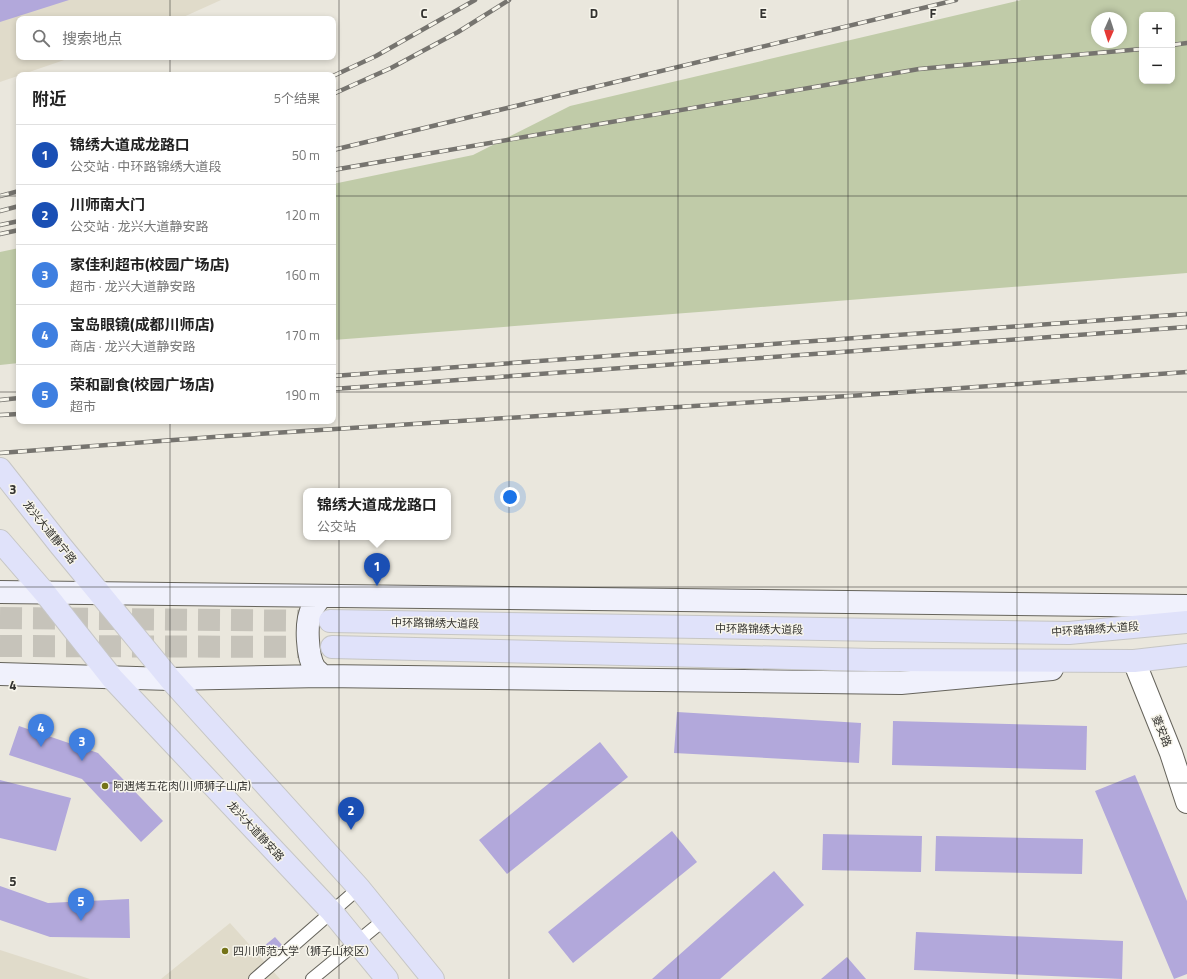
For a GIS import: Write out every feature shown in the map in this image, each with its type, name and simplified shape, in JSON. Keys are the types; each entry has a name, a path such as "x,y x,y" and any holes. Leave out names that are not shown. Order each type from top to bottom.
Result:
{"main road":[{"name":"龙兴大道静宁路","path":"0,469 101,594"},
{"path":"0,541 45,593"},
{"path":"0,592 1187,606"},
{"name":"龙兴大道静安路","path":"45,593 112,678 332,912 387,979"},
{"path":"101,594 170,679 359,888 433,979"},
{"path":"321,596 311,610 308,626 308,638 310,653 315,668 322,676"},
{"name":"中环路锦绣大道段","path":"330,620 1069,633 1187,622"},
{"path":"332,647 872,660 1134,661"},
{"path":"0,674 170,679 322,676 901,682 1187,655"}],"street":[{"name":"菱安路","path":"1134,661 1171,753 1187,802"}],"lane":[{"path":"255,979 359,888"},
{"path":"312,979 385,919"}],"shaded area":[{"path":"0,0 221,0 186,16 16,16 16,60 64,60 29,72 16,72 16,77 0,82"},
{"name":"四川师范大学（狮子山校区）","path":"230,923 280,979 161,979"},
{"path":"0,950 90,979 0,979"}],"green space":[{"path":"1021,0 1187,0 1187,273 336,340 336,183 473,155 570,106"},
{"path":"16,249 16,363 0,365 0,252"}],"building":[{"path":"0,0 69,0 16,16 0,22"},
{"path":"677,712 861,723 859,763 674,753"},
{"path":"893,721 1087,726 1086,770 892,765"},
{"path":"19,726 98,753 163,821 141,842 82,779 9,755"},
{"path":"600,742 628,777 507,874 479,840"},
{"path":"1135,775 1187,901 1187,974 1174,979 1095,791"},
{"path":"0,780 71,798 56,851 0,838"},
{"path":"672,831 697,862 573,963 548,932"},
{"path":"823,834 922,836 921,872 822,870"},
{"path":"936,836 1083,839 1082,874 935,871"},
{"path":"774,871 804,905 720,979 652,979"},
{"path":"0,886 48,903 129,899 130,938 50,937 0,920"},
{"path":"916,932 1123,941 1122,979 914,970"},
{"path":"275,937 282,945 271,955 264,946"},
{"path":"847,957 866,979 821,979"}],"tunnel":[{"path":"0,618 327,621"},
{"path":"0,646 332,647"}],"railway":[{"path":"336,75 376,56 475,0"},
{"path":"336,93 391,68 458,32 509,0"},
{"path":"336,149 956,0"},
{"path":"1175,45 1187,43"},
{"path":"336,169 919,69 1139,49"},
{"path":"0,196 16,192"},
{"path":"0,211 16,207"},
{"path":"0,225 16,222"},
{"path":"0,234 16,231"},
{"path":"336,376 1187,314"},
{"path":"336,389 1187,327"},
{"path":"0,453 227,436 864,395 1187,372"},
{"path":"0,400 16,398"},
{"path":"0,415 16,414"}],"place":[{"name":"锦绣大道成龙路口","path":"377,586"},
{"name":"宝岛眼镜(成都川师店)","path":"41,747"},
{"name":"家佳利超市(校园广场店)","path":"82,761"},
{"name":"阿遇烤五花肉(川师狮子山店)","path":"105,786"},
{"name":"川师南大门","path":"351,830"},
{"name":"荣和副食(校园广场店)","path":"81,921"},
{"name":"四川师范大学（狮子山校区）","path":"225,951"}]}
